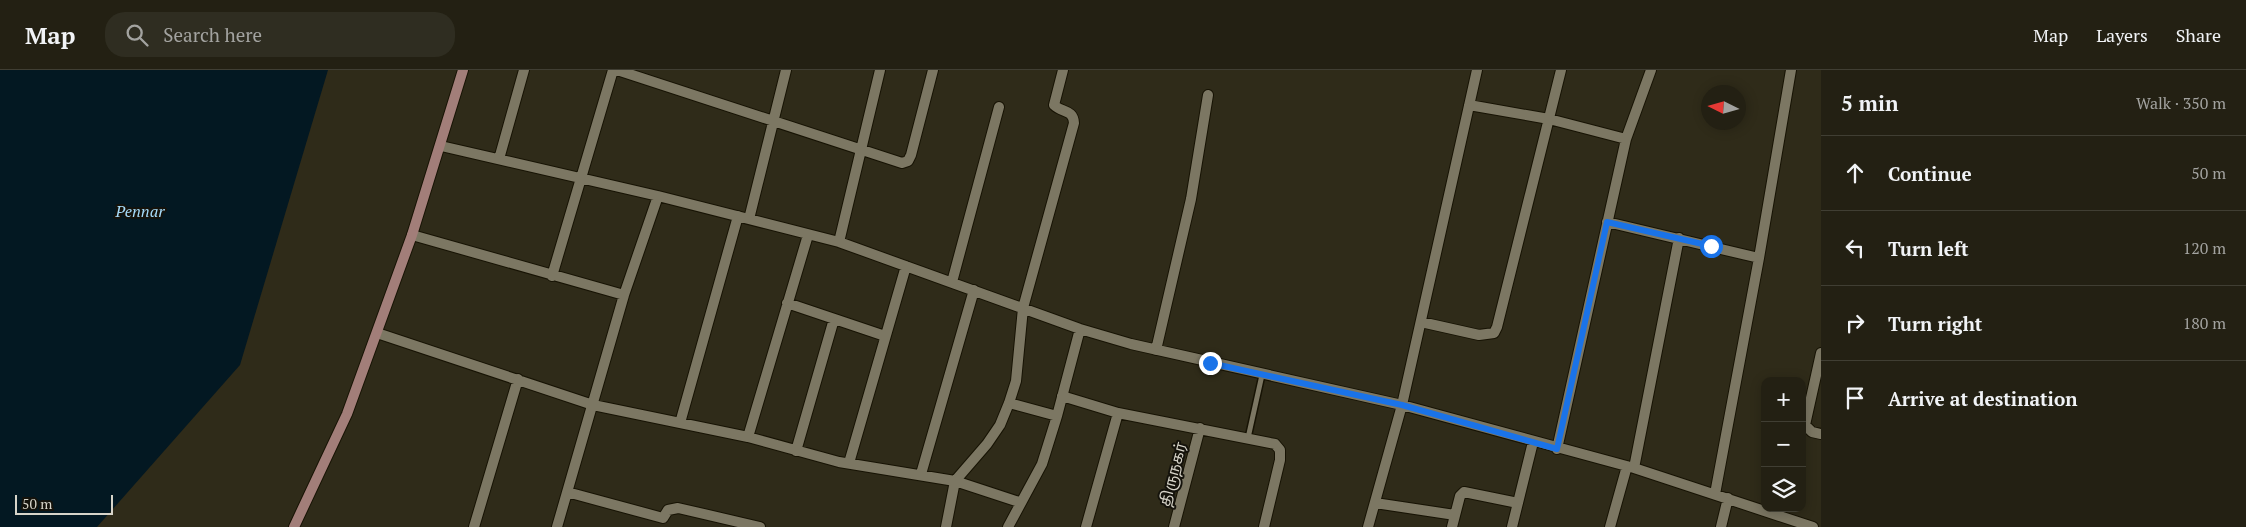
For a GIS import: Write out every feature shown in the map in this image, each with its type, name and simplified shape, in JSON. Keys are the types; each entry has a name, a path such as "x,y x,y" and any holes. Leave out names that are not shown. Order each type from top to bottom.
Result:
{"main road":[{"path":"294,527 347,414 377,333 441,146 463,70"}],"street":[{"path":"500,159 524,70"},
{"path":"552,276 613,70"},
{"path":"617,70 895,161 908,161 933,70"},
{"path":"749,219 786,70"},
{"path":"839,242 880,70"},
{"path":"946,527 955,481 987,444 1000,425 1016,381 1024,308 1074,123 1074,117 1069,112 1054,105 1063,70"},
{"path":"1368,527 1402,405 1477,70"},
{"path":"1420,322 1479,335 1494,334 1561,70"},
{"path":"1557,449 1626,139 1651,70"},
{"path":"1715,494 1759,258 1791,70"},
{"path":"1156,350 1191,200 1208,95"},
{"path":"1469,105 1549,119 1626,139"},
{"path":"952,282 999,107"},
{"path":"441,146 658,196 839,242 1080,329 1156,350 1402,405 1557,449 1630,467 1813,527"},
{"path":"557,527 624,295 658,196"},
{"path":"680,423 738,216"},
{"path":"1607,222 1759,258"},
{"path":"412,234 552,276 624,295"},
{"path":"748,437 808,235"},
{"path":"1610,527 1630,467 1678,238"},
{"path":"849,463 906,266"},
{"path":"920,474 974,290"},
{"path":"788,303 885,336"},
{"path":"796,452 834,319"},
{"path":"1008,527 1042,464 1080,329"},
{"path":"377,333 593,405 748,437 796,452 955,481 1020,502"},
{"path":"1821,353 1806,425 1812,432 1821,434"},
{"path":"474,527 518,379"},
{"path":"1062,396 1118,413 1275,444 1280,450 1280,460 1264,527"},
{"path":"1009,403 1057,416"},
{"path":"1086,527 1118,413"},
{"name":"திருநகர்","path":"1174,527 1200,428"},
{"path":"1512,527 1533,442"},
{"path":"567,492 662,522 668,510 678,508 760,527"},
{"path":"1452,527 1460,496 1464,492 1518,503"},
{"path":"1721,527 1728,498"},
{"path":"1375,503 1455,515"}],"lane":[{"path":"1248,438 1262,374"}],"water":[{"name":"Pennar","path":"0,70 328,70 240,365 97,527 0,527"}],"route":[{"path":"1210,363 1402,405 1557,449 1607,222 1711,246"}]}
